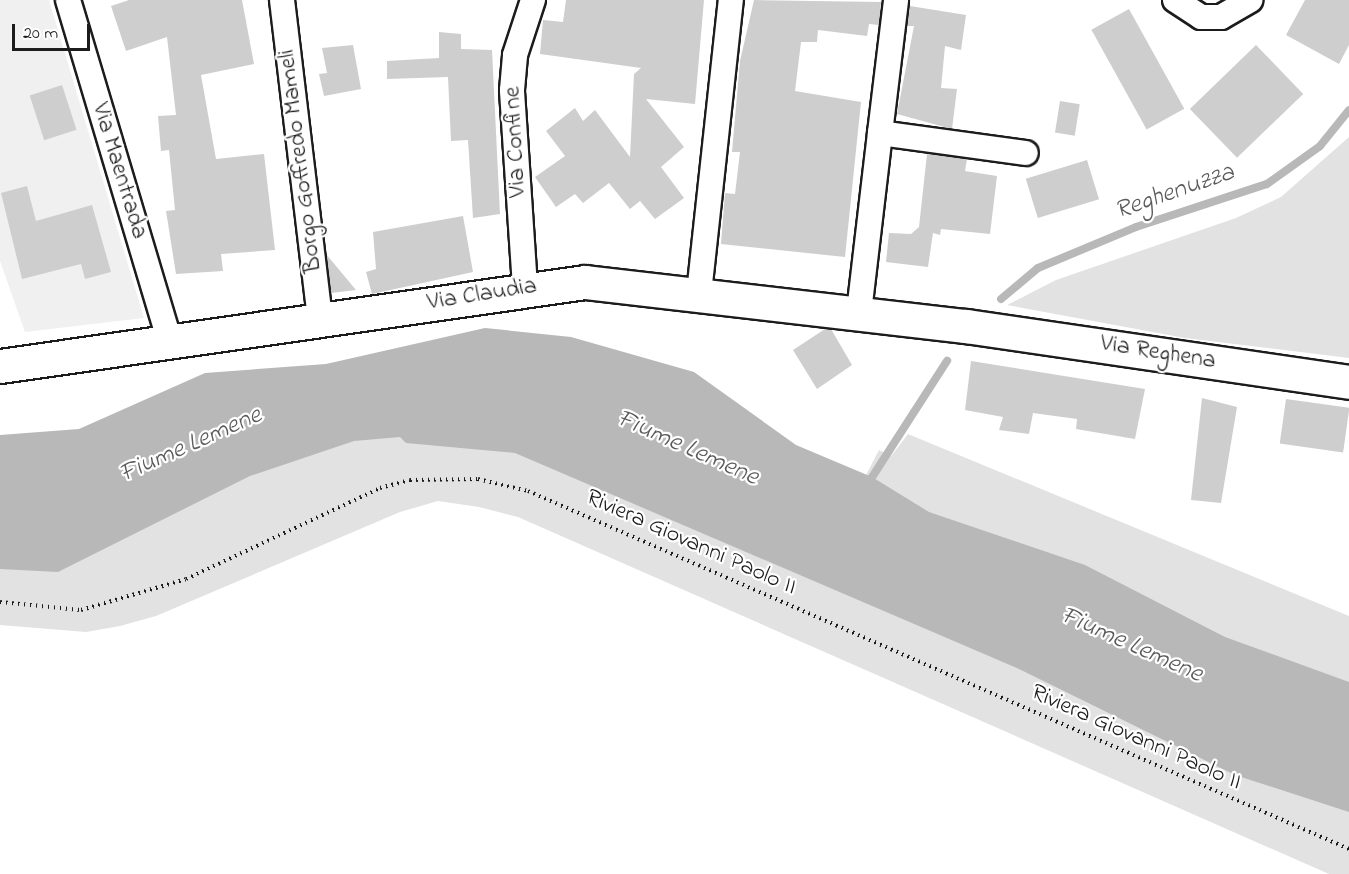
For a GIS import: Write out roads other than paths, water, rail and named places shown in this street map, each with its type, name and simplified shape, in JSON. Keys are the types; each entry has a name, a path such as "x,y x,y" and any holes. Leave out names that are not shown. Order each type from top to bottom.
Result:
{"street":[{"name":"Via Maentrada","path":"68,0 170,343"},
{"name":"Borgo Goffredo Mameli","path":"282,0 320,321"},
{"name":"Via Confine","path":"525,287 512,90 515,55 533,0"},
{"path":"699,293 731,0"},
{"path":"859,312 896,0"},
{"path":"1175,0 1201,17 1221,17 1250,0"},
{"path":"880,133 1026,153"},
{"name":"Via Claudia","path":"0,366 320,321 525,287 585,282 699,293 966,326"},
{"name":"Via Reghena","path":"966,326 1349,382"}],"water":[{"name":"Fiume Lemene","path":"485,328 571,337 694,372 796,445 872,477 929,512 1085,565 1225,637 1349,682 1349,812 1235,775 1019,669 515,453 406,443 400,437 354,441 250,476 58,572 0,569 0,435 79,429 205,373 326,364"}],"waterway":[{"name":"Reghenuzza","path":"1001,299 1038,268 1136,227 1267,184 1320,146 1349,110"},
{"name":"Reghenuzza","path":"867,485 947,361"}]}
